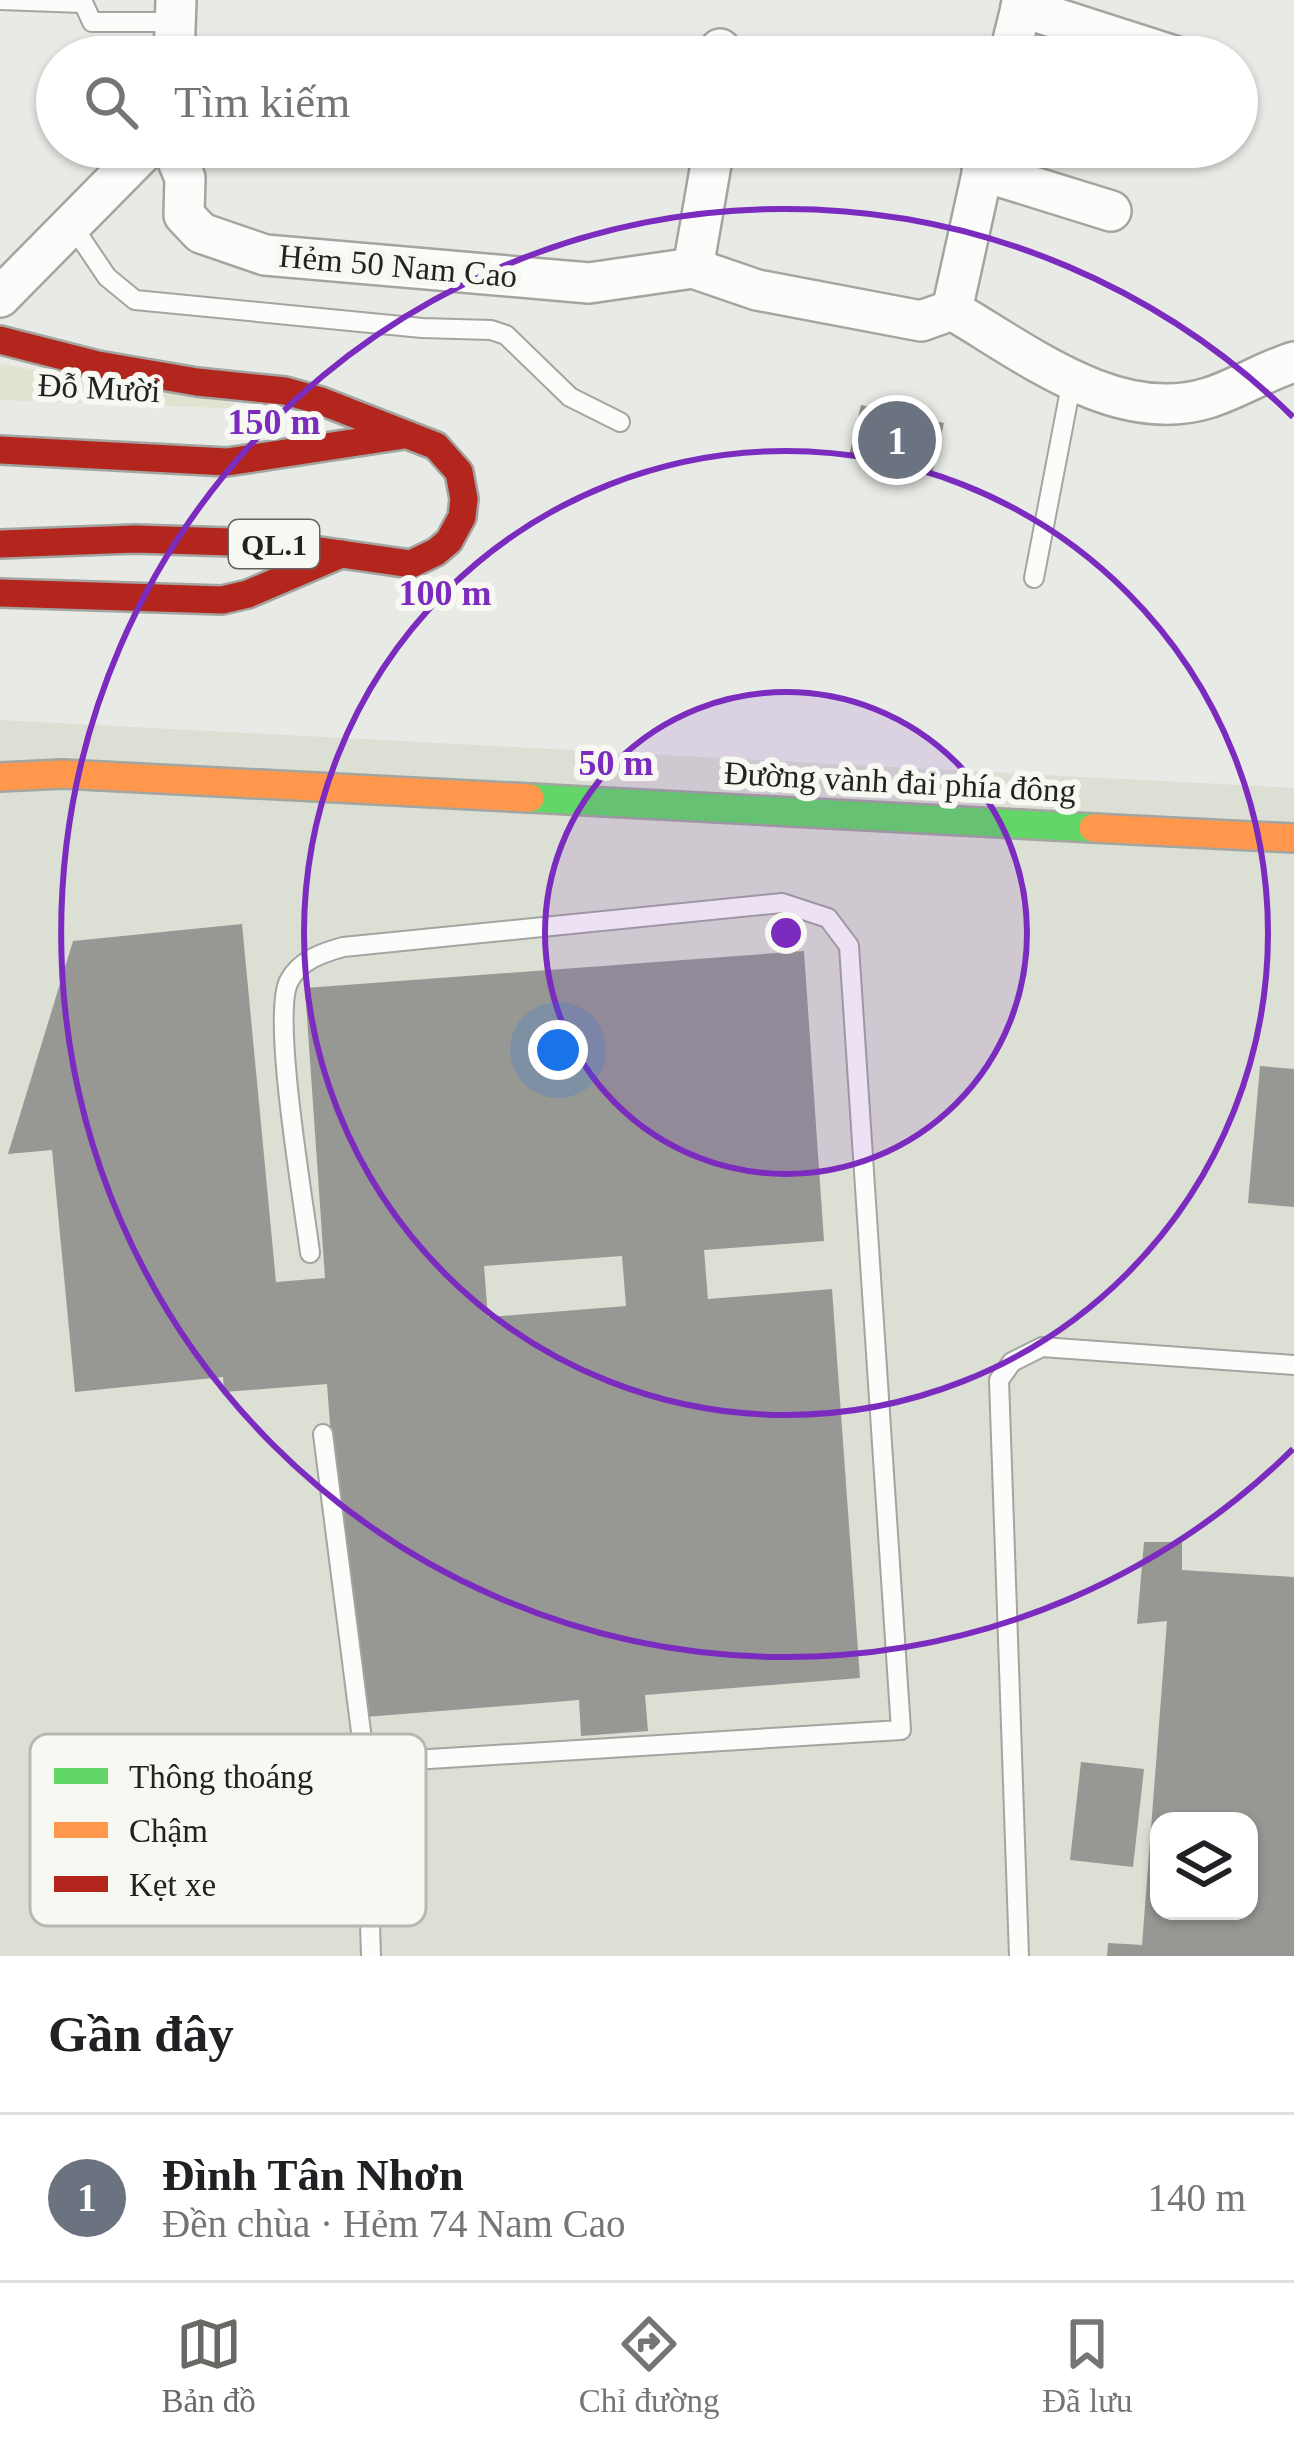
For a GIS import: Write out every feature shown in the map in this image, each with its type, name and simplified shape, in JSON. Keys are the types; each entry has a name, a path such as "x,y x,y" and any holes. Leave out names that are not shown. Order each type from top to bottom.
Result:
{"main road":[{"path":"0,340 70,360 299,394 352,413"},
{"path":"306,421 352,413"},
{"name":"QL.1","path":"0,523 135,538 264,543 411,564 431,558 447,545 465,508 456,467 443,451 424,440 352,413"},
{"name":"Đỗ Mười","path":"0,450 226,462 404,435"},
{"name":"QL.1","path":"0,544 135,538"},
{"path":"0,593 223,599 248,594 340,554"},
{"name":"Đường vành đai phía đông","path":"0,777 63,774 1294,838"}],"street":[{"path":"1015,36 1022,4 1116,36"},
{"path":"0,297 128,168"},
{"name":"Hẻm 50 Nam Cao","path":"181,168 184,215 201,233 265,255 589,283 693,268"},
{"path":"710,168 693,268 757,290 920,321 952,310 1072,380 1150,405 1207,398 1294,362"},
{"path":"952,310 983,168"},
{"path":"1007,168 1111,211"}],"lane":[{"path":"0,0 82,2 92,22 175,26"},
{"path":"72,225 106,277 135,300 422,328 491,330 506,335 570,397 620,422"},
{"path":"1034,578 1072,380"},
{"path":"310,1253 282,997 292,975 314,956 343,946 782,903 828,918 849,946 902,1730 426,1759"},
{"path":"1019,1956 999,1380 1012,1362 1042,1347 1294,1365"},
{"path":"322,1434 361,1734"},
{"path":"370,1926 371,1956"}],"shaded area":[{"path":"0,720 1294,788 1294,1956 0,1956"}],"green space":[{"path":"0,364 274,410 0,400"}],"building":[{"path":"861,405 944,423 932,475 849,456"},
{"path":"242,924 276,1282 325,1278 305,988 804,951 824,1241 704,1250 708,1299 832,1289 860,1678 645,1695 648,1731 581,1736 579,1700 352,1718 327,1384 224,1392 223,1377 75,1392 52,1150 8,1154 73,941","holes":["622,1256 626,1306 488,1317 484,1266"]},
{"path":"1260,1066 1294,1069 1294,1207 1248,1203"},
{"path":"1144,1542 1182,1542 1182,1570 1294,1577 1294,1956 1107,1956 1108,1943 1142,1945 1150,1841 1150,1920 1258,1920 1258,1812 1152,1812 1167,1621 1137,1624"},
{"path":"1081,1762 1144,1769 1133,1867 1070,1860"}],"traffic: fast":[{"path":"530,798 1093,828"}],"traffic: slow":[{"path":"0,777 63,774 530,798"},
{"path":"1093,828 1294,838"}],"traffic: jam":[{"path":"0,340 98,365 285,391 321,401 436,446 459,472 464,499 462,517 449,541 411,564 264,543 135,539 0,544"},
{"path":"0,450 227,462 404,435"},
{"path":"0,593 222,600 248,594 341,554"}],"place":[{"name":"Đình Tân Nhơn","path":"897,440"}]}
